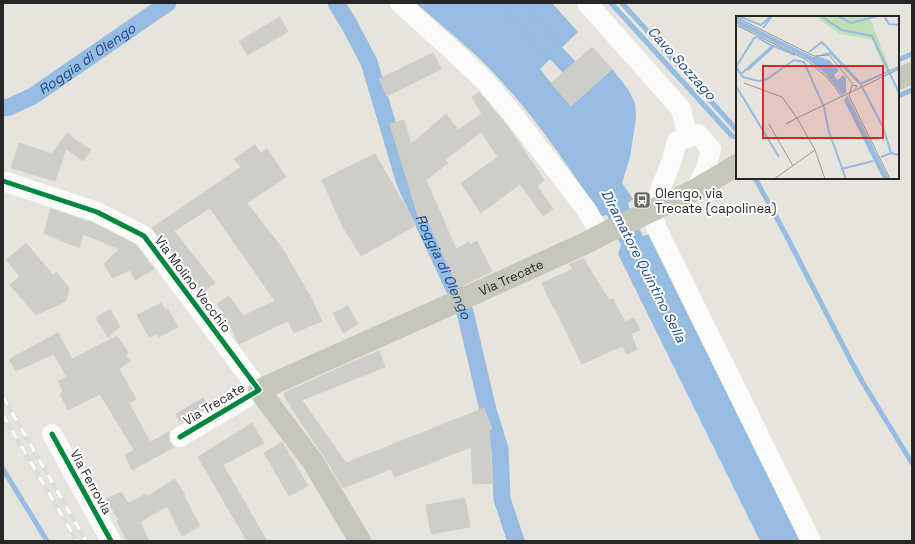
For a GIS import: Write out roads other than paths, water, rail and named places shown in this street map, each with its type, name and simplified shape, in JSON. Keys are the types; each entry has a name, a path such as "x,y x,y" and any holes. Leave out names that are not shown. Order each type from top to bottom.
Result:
{"main road":[{"path":"899,79 912,74"},
{"path":"695,190 736,165"},
{"name":"Via Trecate","path":"360,541 313,462 259,390 476,293 695,190"}],"street":[{"path":"400,3 484,80 511,112 577,198 601,235"},
{"path":"587,3 681,109 688,138"},
{"path":"695,190 706,169 711,149 698,134 677,142 671,162 643,215 656,227 811,541"},
{"name":"Via Molino Vecchio","path":"3,181 97,212 144,236 259,390"},
{"name":"Via Trecate","path":"180,437 259,390"},
{"name":"Via Ferrovia","path":"52,434 111,541"}],"water":[{"path":"416,3 552,3 578,32 540,69 551,83 571,106 612,69 628,89 635,103 636,118 630,157 622,183 633,199 628,203 631,213 610,223 607,215 601,216 545,134 498,77 465,45"},
{"name":"Diramatore Quintino Sella","path":"637,225 643,236 649,234 802,541 760,541 618,254 621,245 616,235"}],"waterway":[{"name":"Roggia di Olengo","path":"3,108 9,107 33,96 168,3"},
{"name":"Roggia di Olengo","path":"336,3 369,62 405,183 465,312 488,410 500,449 502,499 516,541"},
{"path":"509,3 584,83"},
{"name":"Cavo Sozzago","path":"611,3 732,136 736,137"},
{"path":"622,3 736,129"},
{"name":"Cavo Sozzago","path":"899,60 912,54"},
{"path":"899,96 912,90"},
{"path":"756,179 863,383 912,463"},
{"path":"3,469 47,541"}],"railway":[{"path":"3,397 86,541"},
{"path":"3,415 77,541"}],"place":[{"name":"Olengo, via Trecate (capolinea)","path":"642,200"}]}
